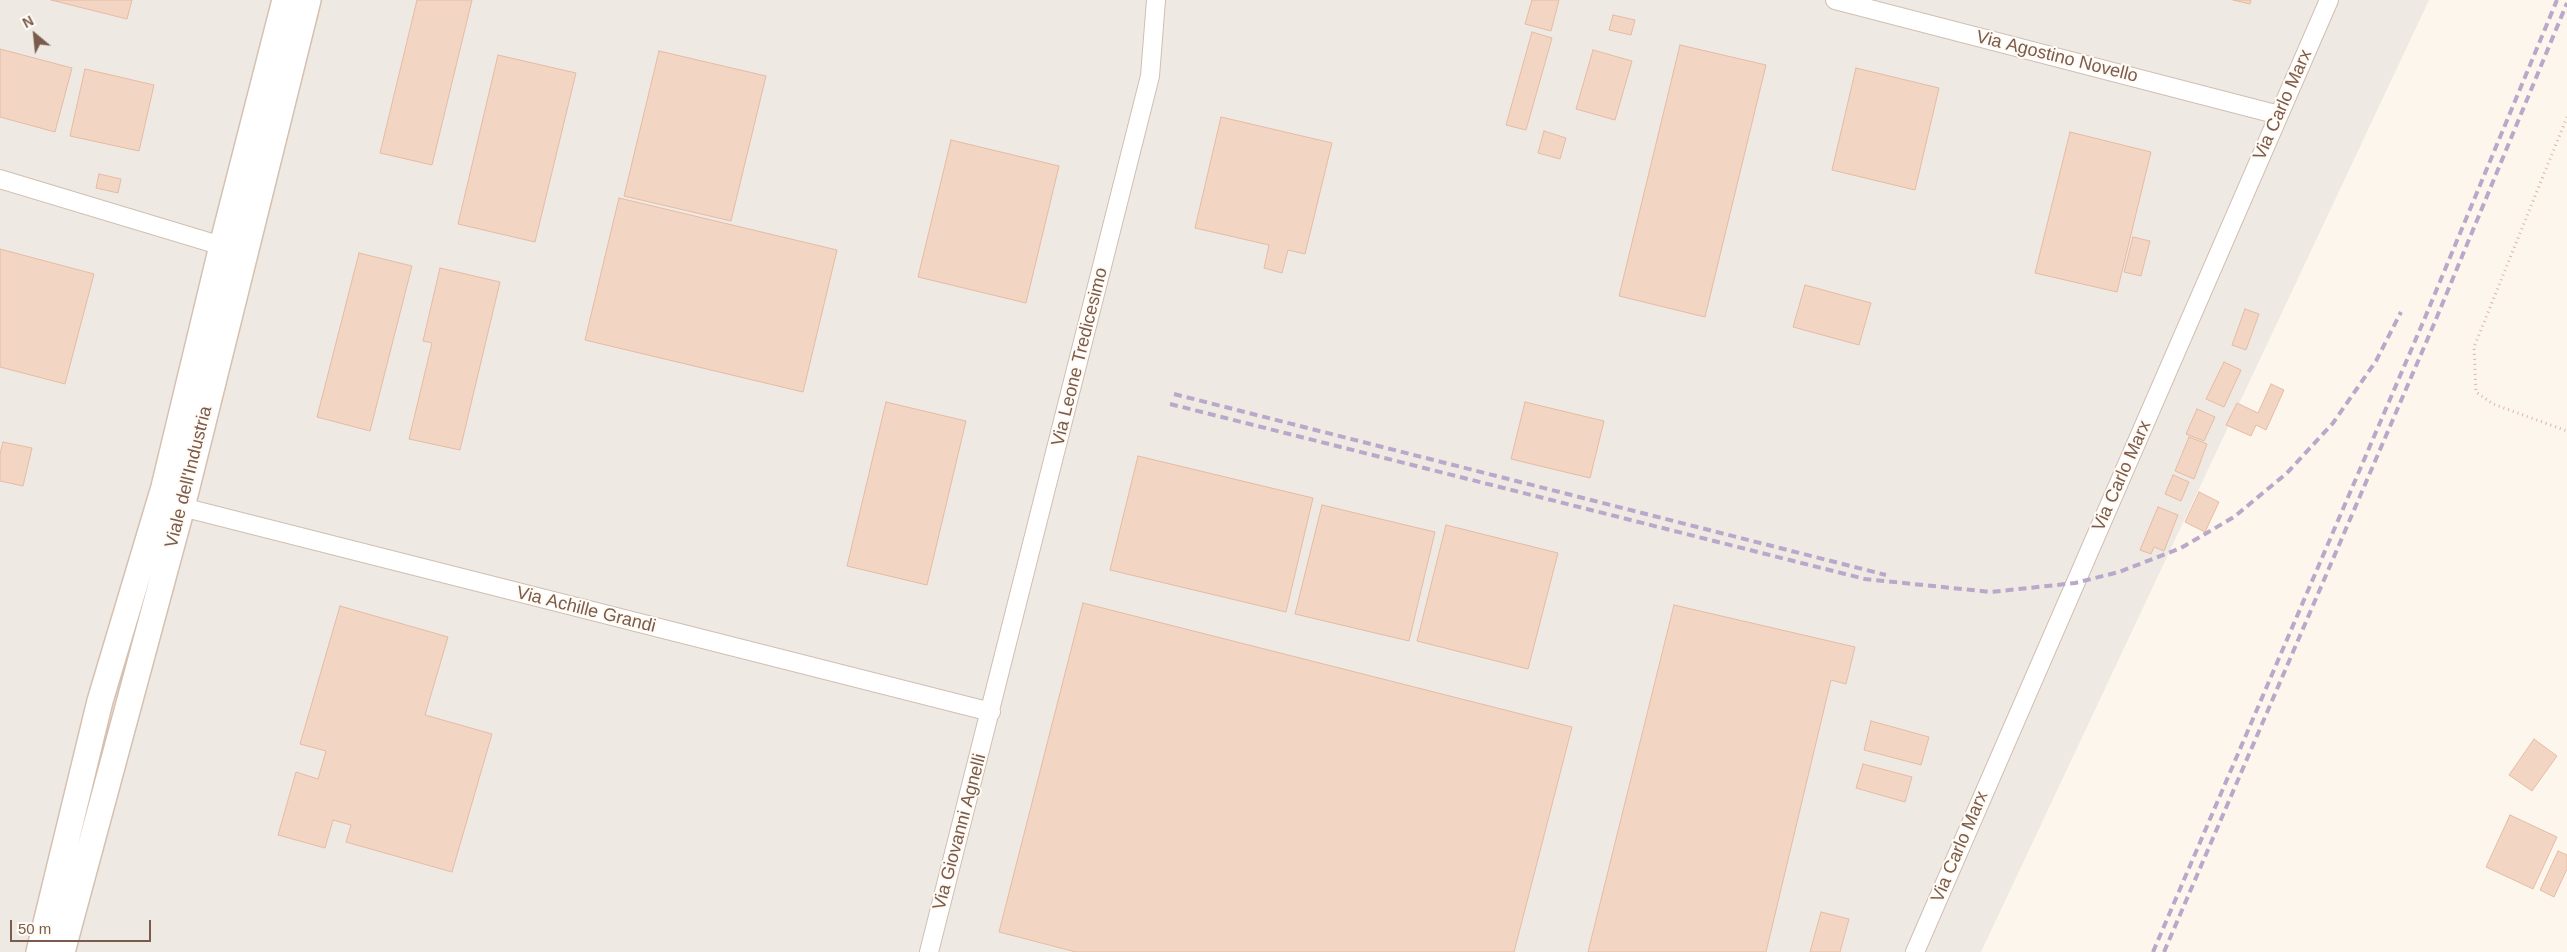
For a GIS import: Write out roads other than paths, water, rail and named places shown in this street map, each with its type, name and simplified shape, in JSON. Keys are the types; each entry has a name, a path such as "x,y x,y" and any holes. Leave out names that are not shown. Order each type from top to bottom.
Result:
{"main road":[{"name":"Viale dell'Industria","path":"39,952 100,700 164,487 222,246 285,0"},
{"name":"Viale dell'Industria","path":"62,952 182,507 308,0"}],"street":[{"name":"Via Leone Tredicesimo","path":"991,712 1150,76 1156,0"},
{"name":"Via Agostino Novello","path":"1834,0 2279,114"},
{"name":"Via Carlo Marx","path":"1915,952 2329,0"},
{"path":"0,179 222,246"},
{"name":"Via Achille Grandi","path":"182,507 991,712"},
{"name":"Via Giovanni Agnelli","path":"928,952 991,712"}],"railway":[{"path":"2153,952 2424,320 2557,0"},
{"path":"2164,952 2434,324 2567,3"},
{"path":"1170,404 1865,579 1991,592 2075,583 2119,572 2181,548 2234,517 2287,473 2333,423 2376,361 2401,312"},
{"path":"1174,394 1886,575"}]}
